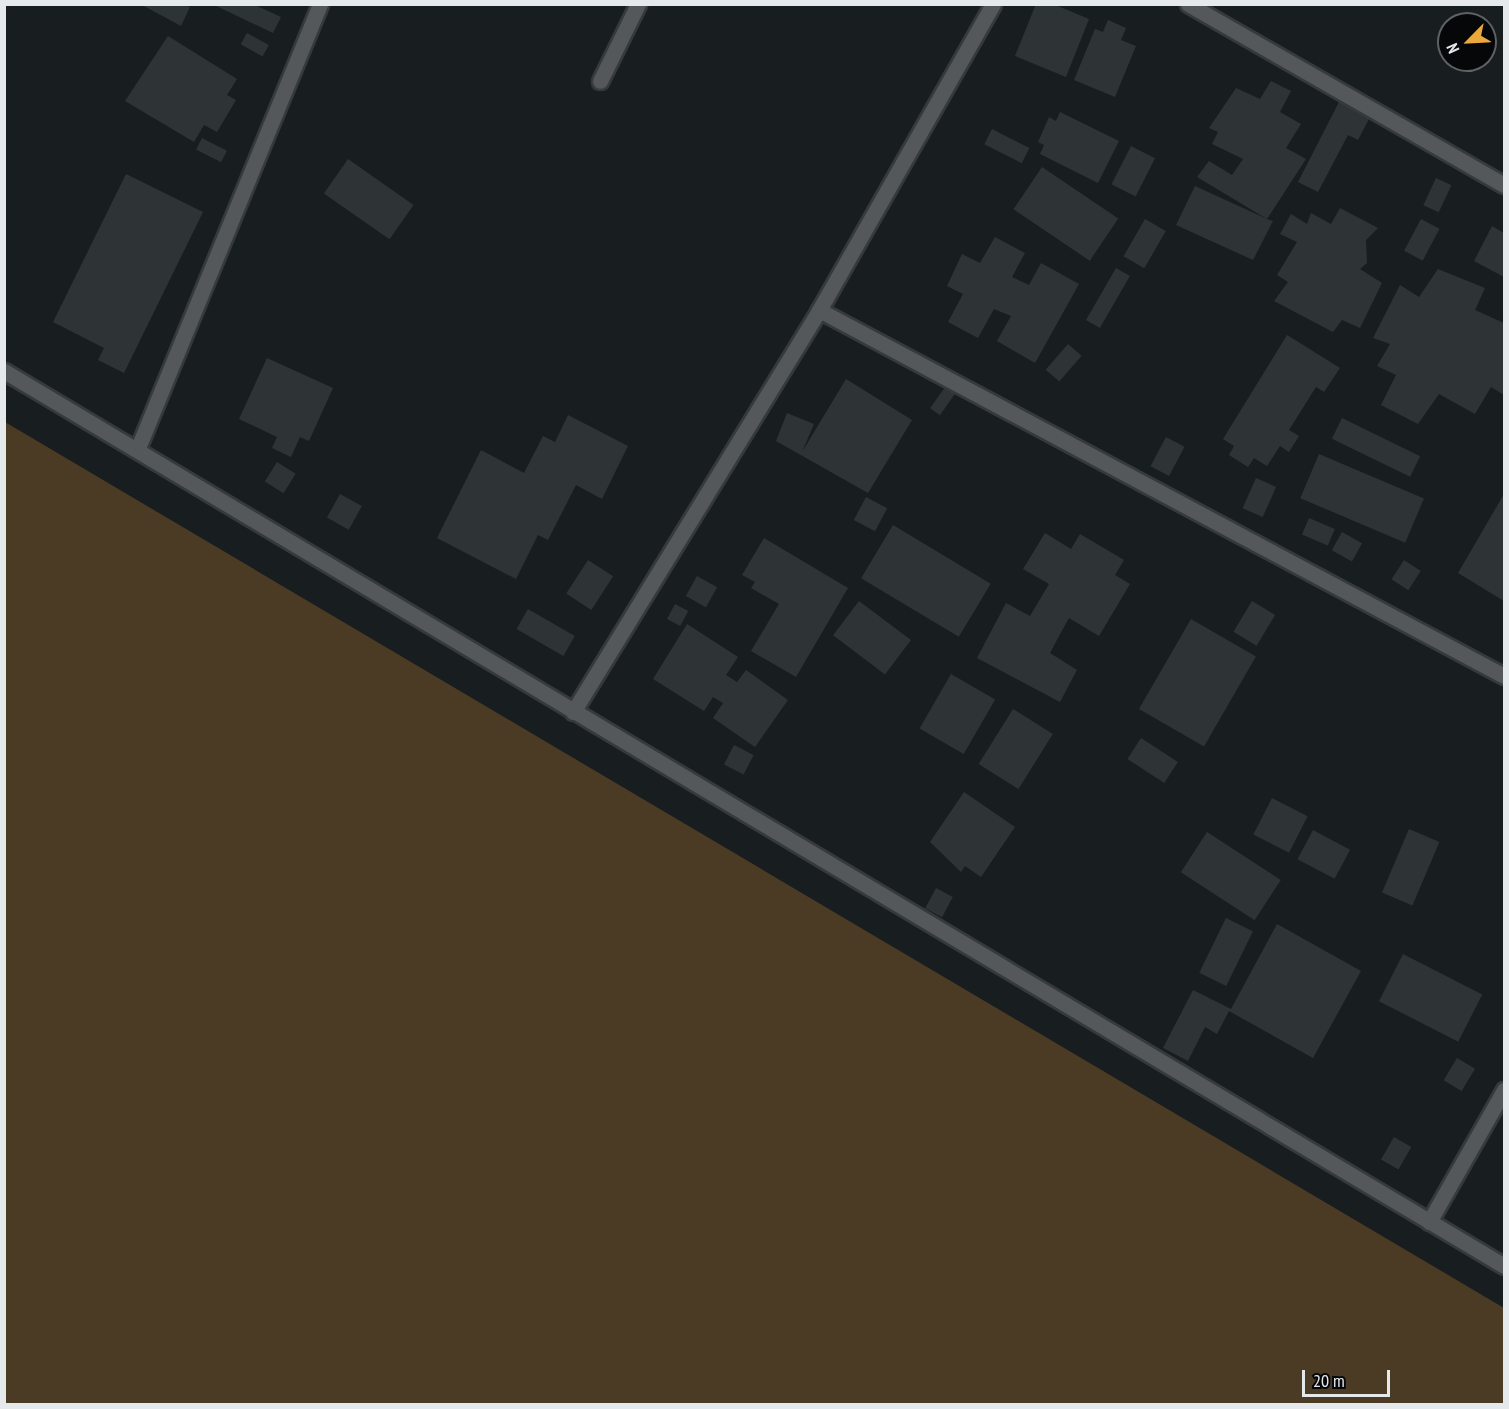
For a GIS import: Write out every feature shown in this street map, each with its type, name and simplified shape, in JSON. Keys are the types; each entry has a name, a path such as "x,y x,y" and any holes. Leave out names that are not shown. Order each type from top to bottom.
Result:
{"street":[{"path":"138,448 320,4"},
{"path":"600,81 638,4"},
{"path":"573,712 819,310 993,4"},
{"path":"1188,4 1504,185"},
{"path":"819,310 1504,676"},
{"path":"4,371 138,448 573,712 1504,1266"},
{"path":"1430,1221 1504,1090"}],"shaded area":[{"path":"5,422 1504,1308 1504,1404 5,1404"}],"building":[{"path":"212,4 253,4 281,17 273,33"},
{"path":"1036,4 1053,4 1089,19 1066,77 1015,56"},
{"path":"142,5 185,5 190,7 181,26"},
{"path":"1108,20 1126,28 1121,40 1136,46 1115,97 1074,80 1095,29 1103,32"},
{"path":"247,33 269,45 263,56 241,44"},
{"path":"168,36 237,79 227,95 236,100 217,132 204,125 194,142 125,101"},
{"path":"1271,81 1291,91 1280,112 1301,124 1286,148 1306,159 1267,219 1197,177 1209,161 1232,175 1243,159 1212,144 1218,132 1209,128 1236,88 1260,99"},
{"path":"1340,100 1370,117 1358,140 1348,135 1318,192 1298,182"},
{"path":"1060,112 1119,141 1098,183 1040,154 1044,145 1038,142 1049,117 1056,121"},
{"path":"992,129 1029,148 1022,163 984,144"},
{"path":"202,138 227,151 221,162 196,150"},
{"path":"1131,146 1155,158 1136,197 1111,184"},
{"path":"348,159 414,205 389,239 324,193"},
{"path":"1042,167 1118,218 1090,261 1013,209"},
{"path":"126,174 203,212 124,373 98,360 104,348 53,322"},
{"path":"1436,178 1451,185 1439,212 1423,205"},
{"path":"1195,186 1273,221 1253,260 1176,225"},
{"path":"1340,208 1378,228 1366,240 1367,263 1360,269 1382,283 1360,328 1342,320 1333,332 1274,301 1288,282 1277,275 1297,242 1280,234 1291,214 1307,224 1311,213 1331,224"},
{"path":"1145,219 1166,231 1144,268 1124,256"},
{"path":"1421,219 1440,229 1423,261 1404,251"},
{"path":"1492,226 1504,233 1504,277 1474,261"},
{"path":"995,237 1025,253 1012,277 1029,285 1041,263 1079,284 1035,363 997,341 1011,316 994,309 978,338 948,322 963,294 947,286 962,254 980,263"},
{"path":"1116,268 1130,276 1100,328 1086,320"},
{"path":"1438,269 1485,288 1475,310 1504,323 1504,395 1491,387 1475,414 1439,394 1418,424 1381,405 1396,375 1377,366 1390,344 1373,338 1400,285 1419,297"},
{"path":"1287,335 1340,368 1324,392 1316,387 1289,430 1299,436 1289,452 1280,446 1267,466 1254,458 1248,467 1229,455 1234,446 1223,439"},
{"path":"1068,344 1082,356 1059,381 1046,370"},
{"path":"267,358 333,388 309,441 300,437 291,457 272,448 277,437 239,419"},
{"path":"846,379 912,420 868,493 776,441 787,413 814,424 802,452"},
{"path":"945,387 955,394 940,415 930,408"},
{"path":"568,415 628,446 602,499 576,485 548,540 538,535 516,579 437,538 481,450 524,473 543,436 555,442"},
{"path":"1342,418 1420,456 1410,477 1332,439"},
{"path":"1166,437 1185,447 1169,476 1151,466"},
{"path":"1319,454 1424,499 1405,543 1300,498"},
{"path":"277,462 296,474 283,493 265,482"},
{"path":"1256,478 1276,487 1263,517 1243,508"},
{"path":"340,494 362,506 349,530 327,518"},
{"path":"1504,494 1504,601 1458,573"},
{"path":"866,497 887,508 875,531 854,520"},
{"path":"1309,518 1335,529 1328,546 1302,535"},
{"path":"893,525 991,584 959,637 861,578"},
{"path":"1342,532 1362,543 1352,562 1332,550"},
{"path":"1045,533 1071,549 1080,534 1124,560 1115,575 1130,584 1099,636 1069,618 1050,653 1077,670 1060,702 977,658 1006,603 1030,616 1049,584 1023,569"},
{"path":"764,538 848,588 796,677 751,651 779,604 751,588 755,582 742,575"},
{"path":"588,560 613,576 591,610 566,594"},
{"path":"1404,560 1421,571 1408,590 1391,579"},
{"path":"697,576 717,587 706,607 686,596"},
{"path":"859,601 911,640 885,674 833,635"},
{"path":"1252,601 1275,615 1257,646 1233,632"},
{"path":"675,604 688,611 680,626 667,619"},
{"path":"528,609 575,636 563,656 516,629"},
{"path":"1191,619 1256,657 1204,747 1139,709"},
{"path":"687,624 738,657 726,675 737,682 746,670 788,700 755,747 713,718 723,703 713,697 704,711 653,679"},
{"path":"951,674 995,700 964,754 920,729"},
{"path":"1013,709 1053,734 1018,789 979,764"},
{"path":"1141,738 1178,762 1164,783 1127,759"},
{"path":"734,745 754,755 744,775 724,765"},
{"path":"964,792 1015,827 981,877 965,866 961,872 930,842"},
{"path":"1272,798 1308,816 1289,853 1253,835"},
{"path":"1409,829 1439,842 1412,905 1382,893"},
{"path":"1313,830 1350,850 1335,879 1298,859"},
{"path":"1207,832 1281,880 1255,920 1181,872"},
{"path":"936,888 953,897 942,917 925,908"},
{"path":"1226,918 1253,931 1226,986 1199,973"},
{"path":"1277,924 1361,971 1313,1058 1229,1011 1217,1034 1205,1027 1188,1061 1163,1048 1193,990 1231,1009"},
{"path":"1403,954 1482,994 1458,1042 1379,1001"},
{"path":"1457,1058 1475,1069 1462,1091 1444,1080"},
{"path":"1394,1137 1411,1147 1398,1170 1381,1160"}]}
